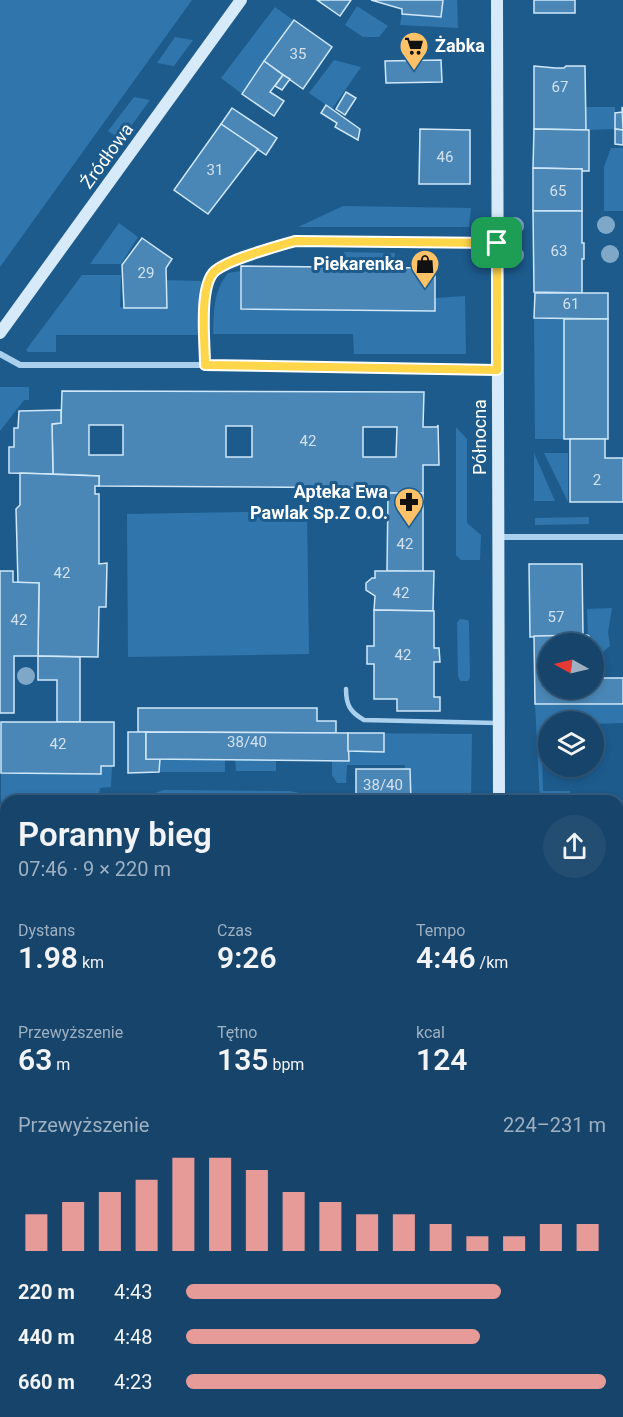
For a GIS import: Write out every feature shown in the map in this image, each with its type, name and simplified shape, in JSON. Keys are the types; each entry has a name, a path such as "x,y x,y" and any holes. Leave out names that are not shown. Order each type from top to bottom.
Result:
{"street":[{"name":"Źródłowa","path":"0,333 242,0"},
{"name":"Północna","path":"496,0 499,795"},
{"path":"0,354 20,365 205,365 497,370"},
{"path":"498,537 623,537"}],"lane":[{"path":"205,365 206,287 214,272 231,262 295,241 497,243"},
{"path":"345,688 349,710 364,720 499,723"}],"shaded area":[{"path":"0,0 192,0 0,267"},
{"path":"443,0 457,0 458,28 400,25 402,14 441,17"},
{"path":"357,6 388,26 379,37 363,37 345,25"},
{"path":"275,7 293,20 242,94 221,78"},
{"path":"175,37 193,40 174,66 157,63"},
{"path":"334,60 361,67 332,109 309,93"},
{"path":"134,97 150,100 121,140 108,131"},
{"path":"585,107 615,107 615,129 586,130"},
{"path":"611,148 623,148 623,211 604,211 604,167"},
{"path":"343,206 471,208 469,227 298,227"},
{"path":"119,223 138,237 121,264 90,264"},
{"path":"344,252 395,253 394,266 343,265"},
{"path":"241,271 241,309 434,311 435,298 465,296 466,354 354,354 353,334 213,334 215,302 219,287 228,273"},
{"path":"82,275 121,275 120,307 163,308 164,280 201,281 199,335 56,335 56,352 28,352 26,350"},
{"path":"534,318 564,319 564,439 535,439"},
{"path":"0,387 29,387 29,400 24,400 0,431"},
{"path":"456,427 467,439 467,523 481,535 480,560 461,560 456,555"},
{"path":"534,453 555,501 534,501"},
{"path":"544,453 568,453 568,502"},
{"path":"307,511 309,654 128,657 127,514"},
{"path":"589,517 589,524 535,525 535,518"},
{"path":"612,608 608,632 610,646 604,651 604,633 588,633 587,609"},
{"path":"460,619 468,620 469,623 470,678 468,681 460,681 458,676 457,623"},
{"path":"535,704 623,704 623,723 604,724 604,711 538,711 538,762"},
{"path":"348,733 472,734 471,795 405,795 405,765 347,765 346,783 337,783 332,775 332,759 347,759"},
{"path":"158,759 225,759 225,772 158,772"},
{"path":"235,759 276,759 276,771 236,771"},
{"path":"101,766 112,766 111,787 100,788 99,795 1,795 1,773 101,774"},
{"path":"539,777 543,777 543,791 570,791 570,795 540,795"},
{"path":"164,790 290,791 303,795 154,795"}],"building":[{"path":"317,0 351,0 340,16"},
{"path":"371,0 443,0 441,17 402,14 402,9"},
{"path":"534,0 575,0 575,13 534,13"},
{"path":"294,20 332,47 303,89 264,61"},
{"name":"Żabka","path":"441,60 442,82 386,83 385,61"},
{"path":"264,61 283,75 270,92 284,101 274,116 242,94"},
{"path":"534,66 564,68 566,66 585,66 586,130 534,129"},
{"path":"283,75 290,79 282,90 275,86"},
{"path":"346,92 356,98 345,115 336,109"},
{"path":"326,105 360,129 358,140 335,127 337,123 321,113"},
{"path":"232,108 277,138 266,155 221,124"},
{"path":"622,112 623,130 615,129 615,113"},
{"path":"221,124 258,149 208,214 174,190"},
{"path":"420,129 470,130 470,184 419,184"},
{"path":"534,129 589,130 589,171 533,168"},
{"path":"615,129 623,130 623,145 615,144"},
{"path":"533,168 582,169 582,211 533,211"},
{"path":"533,211 582,211 584,259 582,259 582,293 534,292"},
{"path":"142,238 172,259 166,268 167,308 124,308 122,265"},
{"path":"241,266 435,268 435,311 241,309"},
{"path":"535,293 608,293 608,319 534,318"},
{"path":"564,319 608,319 608,439 564,439"},
{"path":"62,391 424,392 423,427 437,427 438,425 439,465 423,465 423,493 388,493 387,488 99,486 99,476 53,474 52,424 61,423","holes":["89,425 123,425 123,455 89,455","226,426 252,426 252,457 226,457","363,427 397,427 396,457 363,457"]},
{"path":"61,410 61,423 52,424 53,474 9,473 9,447 14,447 14,428 18,428 19,411"},
{"path":"570,439 605,439 605,458 623,458 623,502 570,502"},
{"path":"20,473 99,476 99,486 95,486 95,494 99,494 99,564 107,563 106,607 99,607 98,657 38,656 39,583 18,583 16,509 20,505"},
{"path":"388,493 423,493 423,572 387,571"},
{"path":"529,564 582,564 583,633 538,633 538,637 530,637"},
{"path":"0,571 13,571 13,582 39,583 38,656 14,656 14,713 0,713"},
{"path":"375,571 434,571 433,611 374,610 375,596 366,590 366,583 375,578"},
{"path":"374,610 434,611 434,648 439,648 440,662 434,662 434,697 440,697 440,711 397,711 397,699 374,699 374,664 367,664 367,646 374,646"},
{"path":"534,636 538,636 538,699 604,699 604,678 623,678 623,704 535,704"},
{"path":"38,656 80,657 80,722 57,722 57,680 38,680"},
{"path":"138,708 317,708 317,721 336,721 336,733 138,732"},
{"path":"1,722 114,722 114,766 101,766 101,774 1,773"},
{"path":"128,732 146,732 146,759 160,759 159,772 128,773"},
{"path":"146,732 348,733 349,761 146,759"},
{"path":"348,733 384,733 384,752 348,751"},
{"path":"356,769 410,769 411,795 356,795"}],"place":[{"name":"Żabka","path":"414,72"},
{"name":"Piekarenka","path":"425,290"},
{"name":"Apteka Ewa Pawlak Sp.Z O.O.","path":"409,528"}],"route":[{"path":"304,240 497,243 497,370 205,365 206,287 214,272 231,262 304,240"}]}
